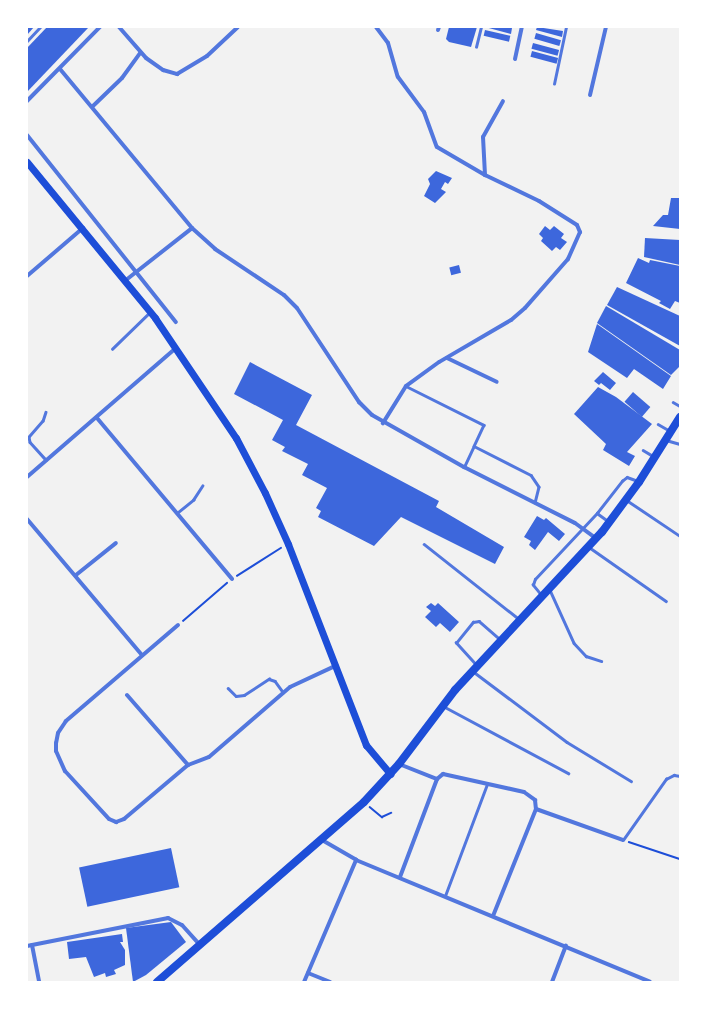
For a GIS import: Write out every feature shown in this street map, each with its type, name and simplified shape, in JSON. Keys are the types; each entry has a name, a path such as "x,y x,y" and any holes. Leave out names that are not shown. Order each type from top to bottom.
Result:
{"main road":[{"path":"27,162 151,312 177,348 236,438 265,492 288,544 366,745 390,774"},
{"path":"157,982 322,840 364,802 390,774 443,705 474,668 589,547 610,522 639,482 680,417"}],"street":[{"path":"27,101 100,27"},
{"path":"119,27 140,53 163,70 177,74 207,56 238,27"},
{"path":"376,27 388,43 398,77 424,112 437,147 485,175 539,201 577,225 580,232 568,259 525,308 488,335 447,358 406,386 384,423"},
{"path":"515,59 522,27"},
{"path":"590,95 606,27"},
{"path":"93,106 122,78 140,53"},
{"path":"60,69 93,106 192,228 215,249 284,295 297,308 359,402 384,423 464,467 583,528 596,538"},
{"path":"485,175 483,137 503,101"},
{"path":"27,135 176,322"},
{"path":"27,276 83,228"},
{"path":"126,280 192,228"},
{"path":"27,477 177,348"},
{"path":"447,358 497,382"},
{"path":"96,418 232,579"},
{"path":"27,519 76,575 142,655"},
{"path":"76,575 116,543"},
{"path":"178,625 61,727 56,743 60,761 82,790 109,819 116,822 124,819 188,765 209,757 283,692 335,666"},
{"path":"128,695 188,765"},
{"path":"399,764 437,779"},
{"path":"400,877 437,779 443,774 450,774 488,783 530,795 535,800 536,809 493,916"},
{"path":"536,809 624,840"},
{"path":"322,840 356,860 650,982"},
{"path":"304,982 356,860"},
{"path":"39,982 29,945 168,918 182,926 200,945"},
{"path":"552,982 566,946"},
{"path":"308,973 330,982"}],"lane":[{"path":"27,41 40,27"},
{"path":"476,47 481,27"},
{"path":"554,84 566,27"},
{"path":"112,349 151,312"},
{"path":"406,386 484,425 464,467"},
{"path":"673,402 680,406"},
{"path":"46,412 43,421 29,438 30,442 47,461"},
{"path":"658,424 671,432"},
{"path":"666,440 680,444"},
{"path":"474,446 536,480 540,487 535,503"},
{"path":"643,450 655,457"},
{"path":"542,596 533,586 535,579 598,513 622,481 627,477 639,482"},
{"path":"177,513 193,500 202,486"},
{"path":"626,500 680,536"},
{"path":"598,513 610,522"},
{"path":"424,544 519,619"},
{"path":"589,547 666,601"},
{"path":"549,588 574,642 586,656 601,661"},
{"path":"500,639 479,621 473,622 456,643 474,668 567,742 631,781"},
{"path":"228,688 236,696 244,696 268,679 275,681 283,692"},
{"path":"443,705 568,773"},
{"path":"624,840 666,779 674,775 680,776"},
{"path":"445,896 488,783"}],"path":[{"path":"178,625 232,579 288,544"},
{"path":"364,802 382,817 391,813"},
{"path":"624,840 680,859"}],"building":[{"path":"27,27 34,27 27,35"},
{"path":"47,27 89,27 27,92 27,48"},
{"path":"449,27 477,27 471,47 449,42 446,39"},
{"path":"485,27 508,27 512,28 511,34"},
{"path":"537,27 563,31 562,37 536,30"},
{"path":"485,30 510,36 509,42 484,36"},
{"path":"536,33 561,40 559,46 534,39"},
{"path":"533,43 559,50 558,56 531,49"},
{"path":"532,51 558,58 557,64 530,57"},
{"path":"436,171 452,178 448,184 445,182 441,189 446,192 435,203 424,196 430,184 428,179"},
{"path":"671,198 680,198 680,229 653,226 663,215 668,215"},
{"path":"545,226 550,230 554,226 564,234 561,238 567,242 560,250 556,247 552,251 541,241 543,238 539,234"},
{"path":"645,238 680,240 680,265 644,257"},
{"path":"638,258 649,263 650,260 680,266 680,303 675,301 670,309 659,303 661,301 626,283"},
{"path":"459,265 461,273 451,275 449,267"},
{"path":"617,287 680,316 680,346 607,305"},
{"path":"606,306 680,350 680,366 671,375 597,323"},
{"path":"597,324 671,376 663,389 634,369 627,378 588,352"},
{"path":"250,362 312,395 296,425 439,501 436,507 504,547 495,564 401,517 374,546 318,517 321,511 316,508 327,488 302,475 308,464 282,451 285,447 272,440 283,420 234,394"},
{"path":"603,372 616,383 610,390 601,383 599,385 594,381"},
{"path":"598,387 616,397 652,424 627,452 635,456 629,466 603,450 606,444 574,414"},
{"path":"633,392 650,407 642,417 624,402"},
{"path":"537,516 544,520 546,518 565,534 559,541 548,532 535,550 529,545 531,541 524,537"},
{"path":"431,603 435,606 438,603 459,622 450,632 440,623 436,627 425,617 431,611 426,607"},
{"path":"171,848 179,887 87,907 79,868"},
{"path":"171,922 186,942 146,975 133,982 126,928"},
{"path":"122,934 123,942 120,942 125,950 125,965 114,970 116,974 106,977 105,973 94,977 86,957 69,959 67,942"}]}
